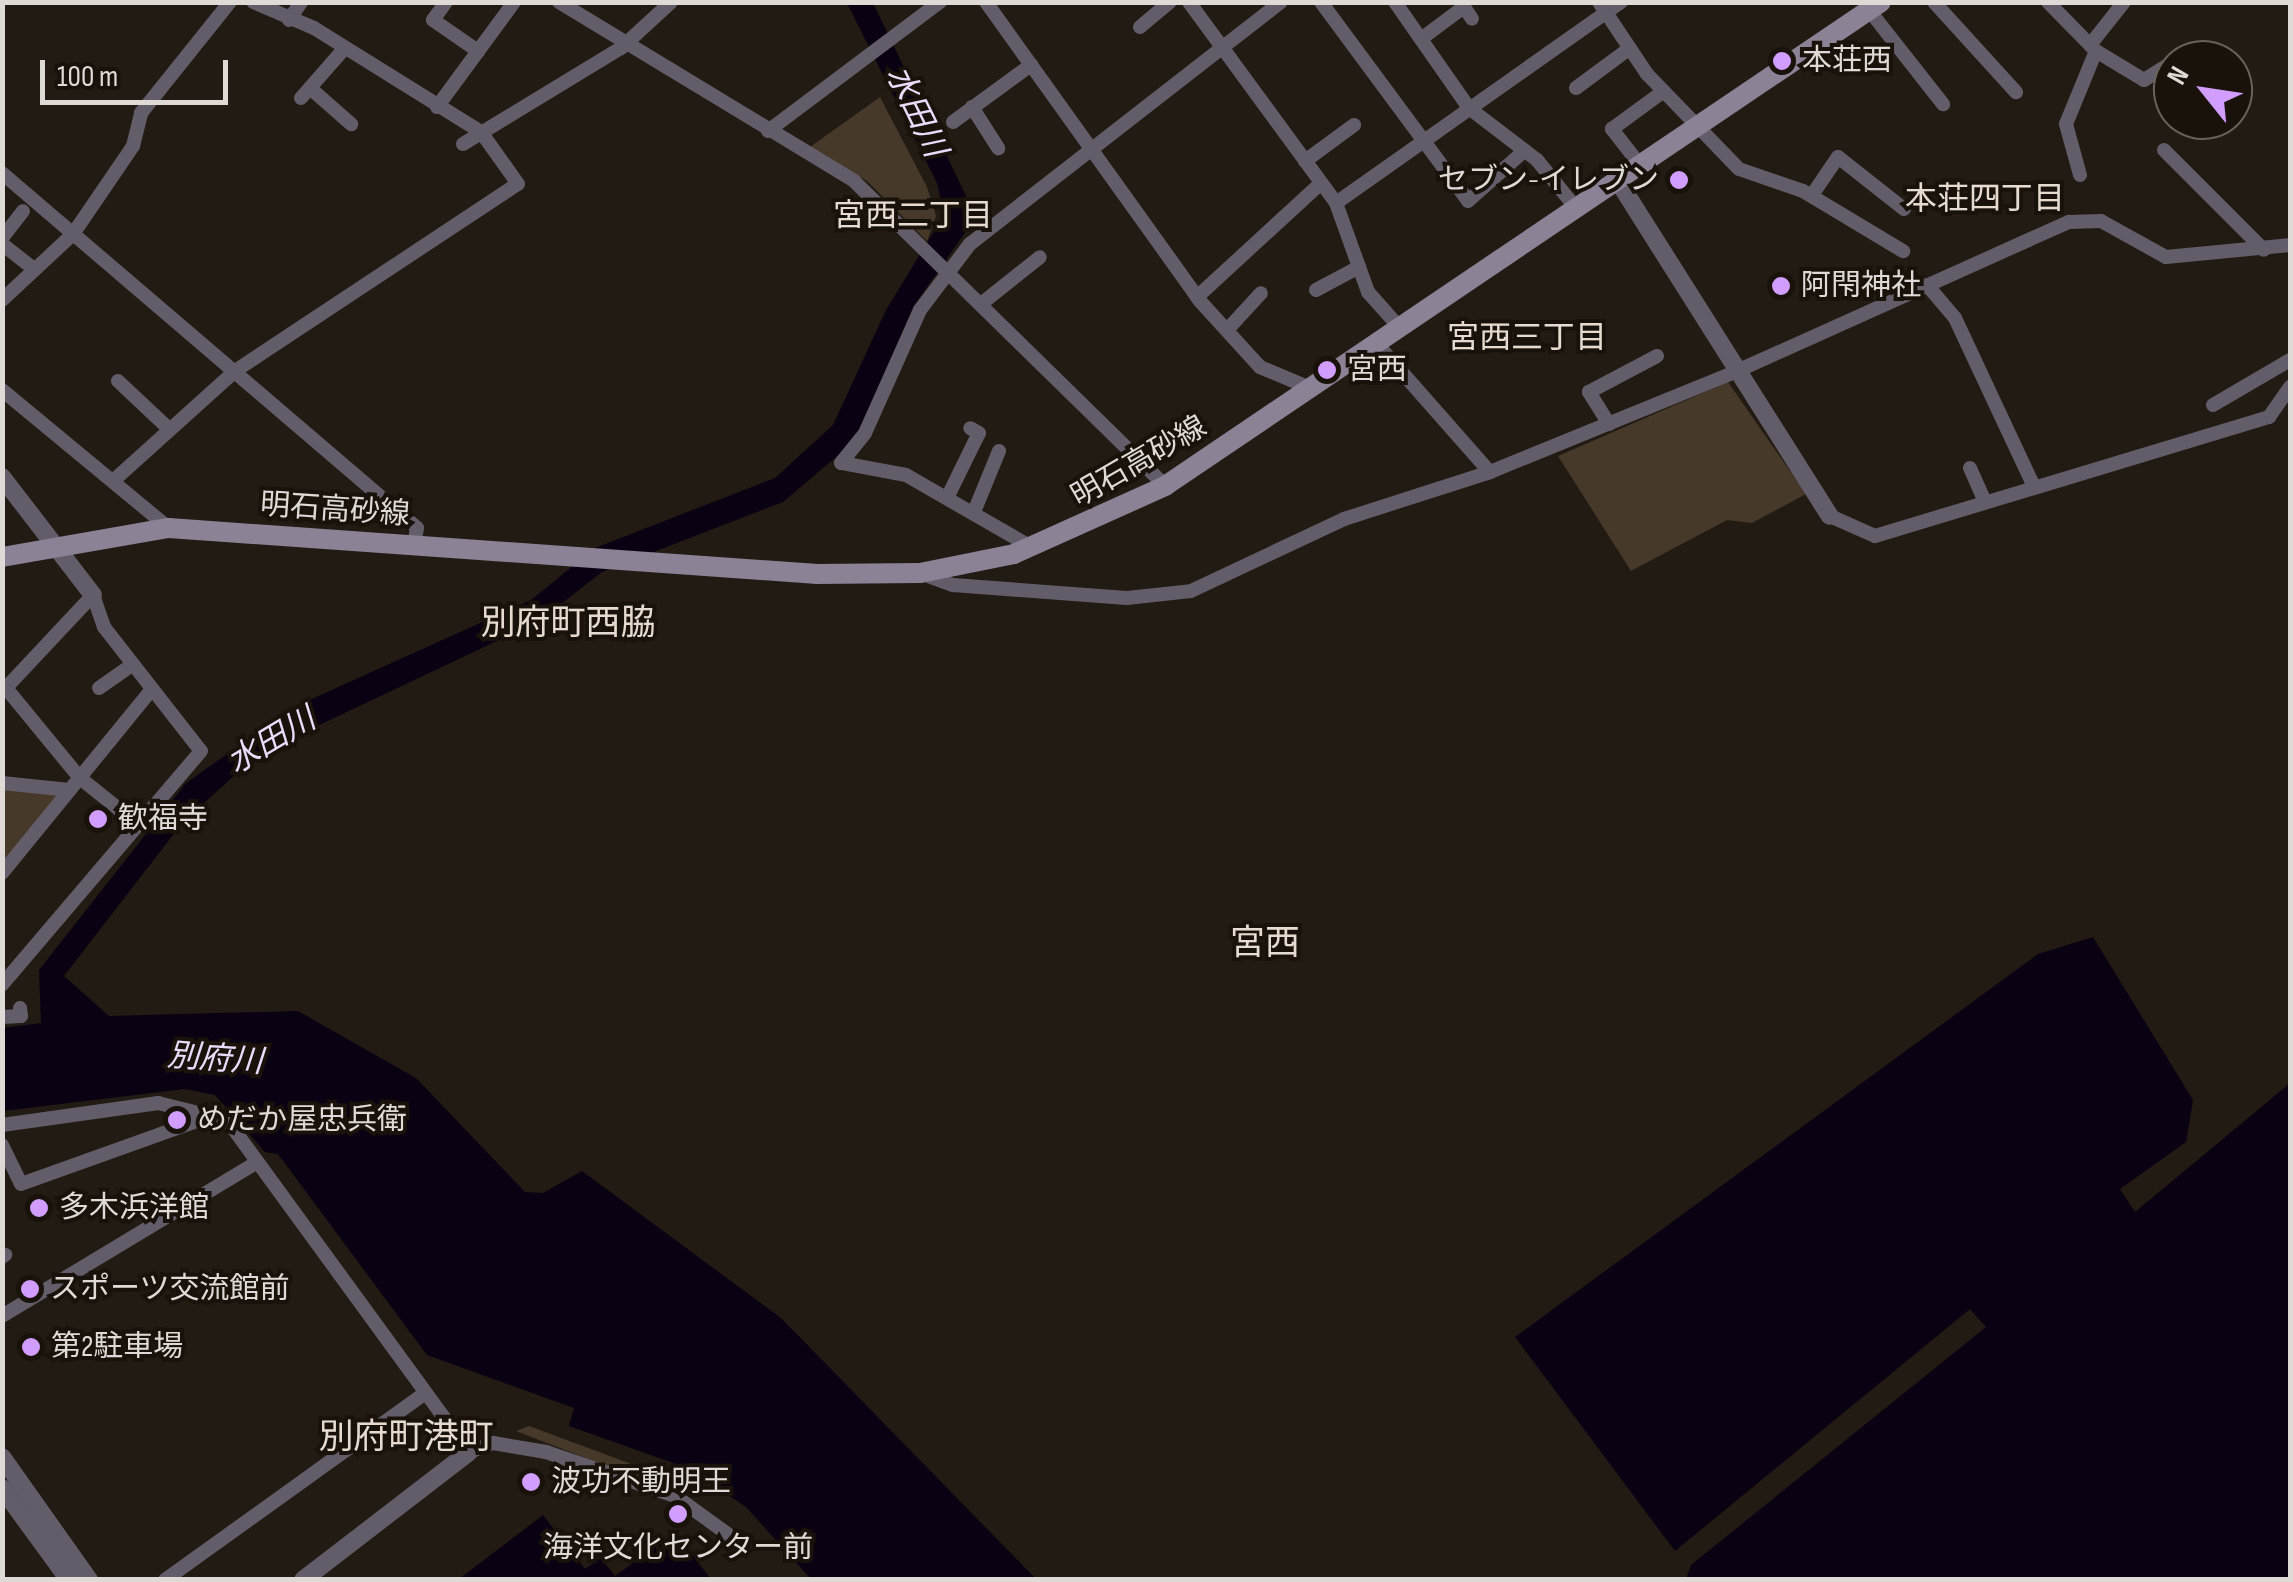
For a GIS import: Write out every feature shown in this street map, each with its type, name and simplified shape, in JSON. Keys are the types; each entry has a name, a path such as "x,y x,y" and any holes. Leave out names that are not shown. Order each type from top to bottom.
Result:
{"main road":[{"name":"明石高砂線","path":"6,561 60,547 169,528 635,561 920,573 1032,548 1166,486 1875,6"}],"street":[{"path":"2,300 30,266 73,234 134,146 141,113 230,2"},
{"path":"113,481 167,427 235,371 518,184 481,132 254,2"},
{"path":"289,20 302,2"},
{"path":"446,2 434,20 478,51"},
{"path":"437,107 514,2"},
{"path":"559,2 621,48 854,181 1166,486"},
{"path":"463,144 621,48 671,2"},
{"path":"768,131 940,2"},
{"path":"986,2 1196,297 1260,367 1310,388"},
{"path":"1140,27 1170,2"},
{"path":"1189,2 1336,203 1359,267 1400,328"},
{"path":"1321,2 1468,201 1525,150"},
{"path":"1396,2 1469,108 1525,150 1576,208"},
{"path":"1336,203 1603,8 1621,2"},
{"path":"1934,2 2004,69 2016,92"},
{"path":"2048,2 2093,48 2144,80 2153,74"},
{"path":"2080,176 2066,124 2093,48 2124,2"},
{"path":"1032,548 906,475 841,464 865,433 920,310 952,276 970,244 1272,5"},
{"path":"1875,6 1942,104"},
{"path":"1421,39 1464,7 1472,19"},
{"path":"1603,8 1664,91 1739,169 1812,196 1904,252"},
{"path":"1576,88 1630,48"},
{"path":"343,50 306,93 346,113"},
{"path":"953,122 1031,66"},
{"path":"1640,166 1612,129 1664,91"},
{"path":"972,108 998,148"},
{"path":"1305,161 1354,125"},
{"path":"2164,150 2264,250"},
{"path":"1812,196 1838,158 1904,209"},
{"path":"2,173 416,528 414,546"},
{"path":"1618,181 1830,516 1875,536 2269,418 2290,386"},
{"path":"1196,297 1321,183"},
{"path":"23,211 2,242 30,266"},
{"path":"920,573 1047,593 1191,591 1344,519 1490,472 1737,371 2070,222 2100,220 2166,257 2264,250 2290,244"},
{"path":"981,304 1040,256"},
{"path":"1316,290 1359,267"},
{"path":"1927,285 1955,318 2034,487"},
{"path":"1227,330 1261,293"},
{"path":"1377,344 1490,472"},
{"path":"1609,424 1589,392 1657,356"},
{"path":"2214,404 2290,360"},
{"path":"118,381 126,397 167,427"},
{"path":"2,390 169,528"},
{"path":"948,496 970,438"},
{"path":"974,512 999,451"},
{"path":"1970,468 1985,502"},
{"path":"2,476 60,547 132,665 202,751 135,822 2,985"},
{"path":"93,596 4,690 75,784 135,822"},
{"path":"99,688 132,665"},
{"path":"2,874 151,690"},
{"path":"2,783 75,784"},
{"path":"2,1017 21,1016 20,1008"},
{"path":"2,1126 158,1103 216,1114 469,1452"},
{"path":"2,1145 22,1184 216,1114"},
{"path":"2,1316 254,1164"},
{"path":"165,1580 425,1393"},
{"path":"303,1580 469,1452 492,1443 546,1452 674,1496 733,1538"},
{"path":"2,1457 70,1580"},
{"path":"2,1488 89,1580"}],"shaded area":[{"path":"880,97 927,187 936,216 927,241 867,181 810,147"},
{"path":"1728,382 1806,494 1752,523 1727,520 1631,571 1558,456"},
{"path":"3,786 60,793 3,864"},
{"path":"529,1426 661,1475 658,1486 516,1431"}],"water":[{"path":"847,3 873,3 968,200 966,231 913,307 855,441 783,502 602,572 539,621 258,754 183,822 64,976 109,1016 298,1011 416,1078 525,1192 543,1193 582,1171 781,1318 1036,1579 811,1579 746,1507 690,1469 569,1426 574,1408 427,1355 278,1154 265,1152 215,1095 185,1089 3,1111 2,1028 41,1023 39,970 186,783 294,707 531,600 595,548 775,478 833,425 886,310 944,215 937,183"},
{"path":"2093,937 2193,1100 2186,1142 2120,1189 2135,1212 2290,1083 2290,1579 1686,1579 1691,1565 1986,1327 1970,1309 1675,1551 1515,1337 2038,954"},
{"path":"543,1515 585,1569 601,1558 615,1576 675,1533 711,1579 459,1579"}],"place":[{"name":"本荘西","path":"1782,61"},
{"name":"セブン-イレブン","path":"1679,180"},
{"name":"阿閇神社","path":"1781,286"},
{"name":"宮西","path":"1327,370"},
{"name":"歓福寺","path":"98,819"},
{"name":"めだか屋忠兵衛","path":"177,1120"},
{"name":"多木浜洋館","path":"39,1208"},
{"name":"スポーツ交流館前","path":"30,1289"},
{"name":"第2駐車場","path":"31,1347"},
{"name":"波功不動明王","path":"531,1482"},
{"name":"海洋文化センター前","path":"678,1514"}],"district":[{"name":"本荘四丁目","path":"1985,200"},
{"name":"宮西二丁目","path":"913,217"},
{"name":"宮西三丁目","path":"1527,339"},
{"name":"別府町西脇","path":"568,624"},
{"name":"宮西","path":"1265,944"},
{"name":"別府町港町","path":"406,1438"}],"water label":[{"name":"水田川","path":"915,112"},
{"name":"水田川","path":"272,742"},
{"name":"別府川","path":"215,1060"}]}
